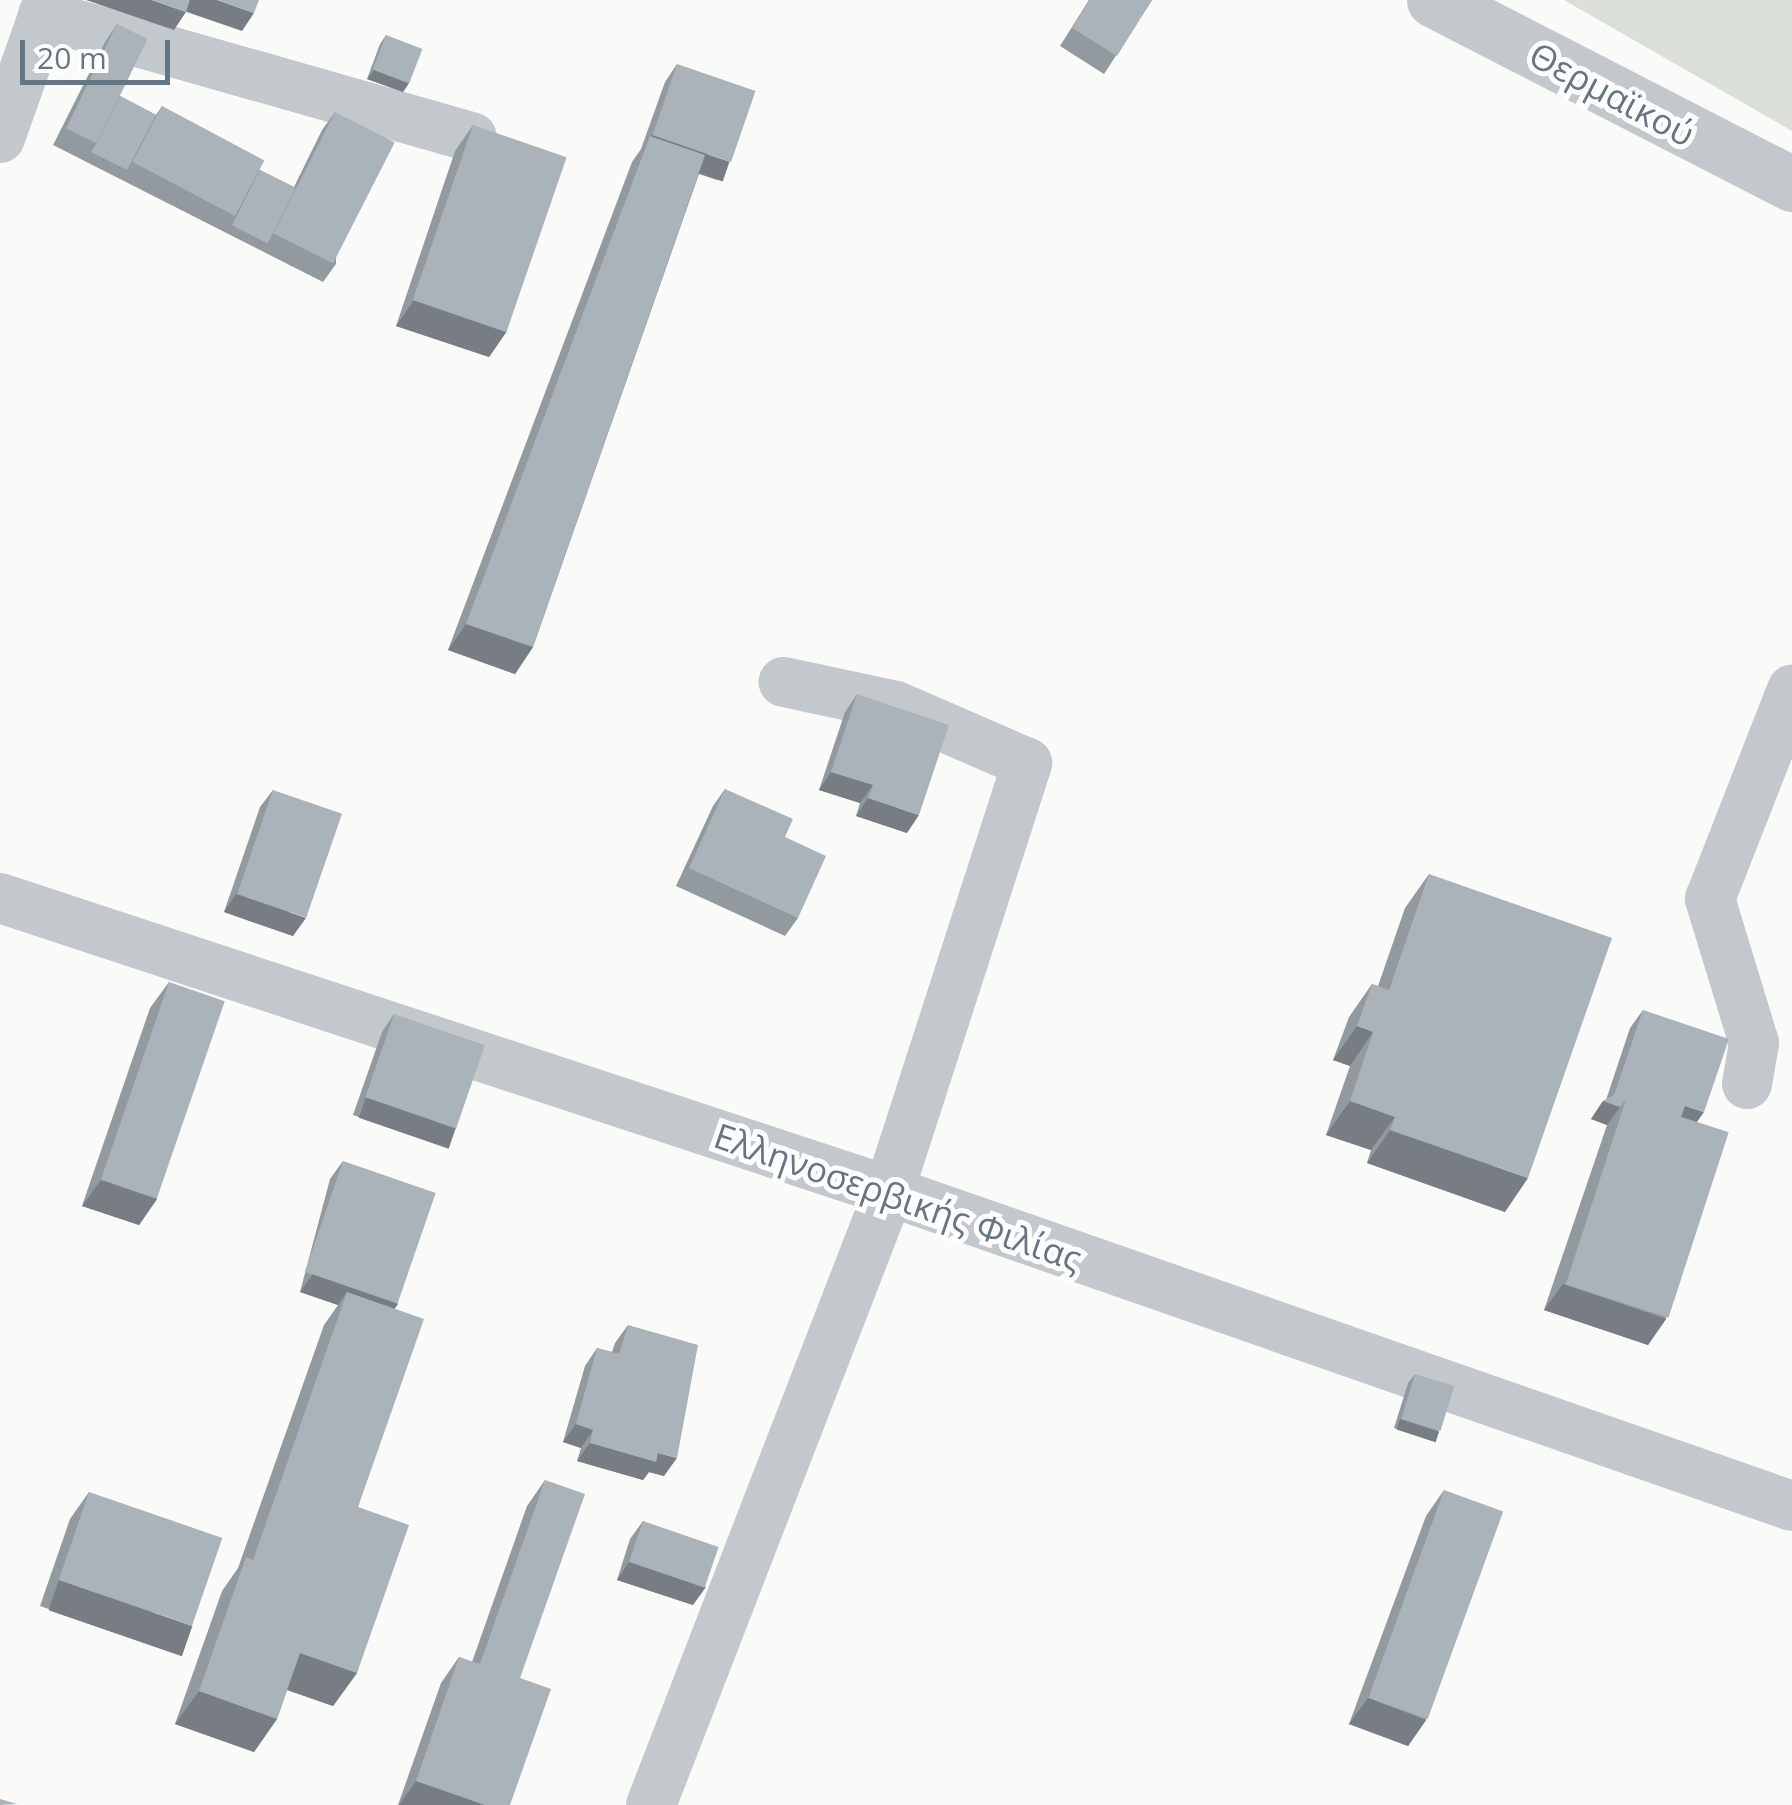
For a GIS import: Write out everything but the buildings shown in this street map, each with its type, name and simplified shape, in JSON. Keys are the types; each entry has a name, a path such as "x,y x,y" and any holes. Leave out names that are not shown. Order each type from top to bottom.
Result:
{"street":[{"name":"Θερμαϊκού","path":"1434,0 1792,184"},
{"path":"0,138 46,8 472,137"},
{"path":"651,1805 889,1191 1027,763 1014,750 896,706 784,682"},
{"path":"1748,1084 1754,1043 1710,898 1792,690"},
{"name":"Ελληνοσερβικής Φιλίας","path":"0,898 889,1191 1792,1506"}],"shaded area":[{"path":"1564,0 1792,0 1792,131"}]}
